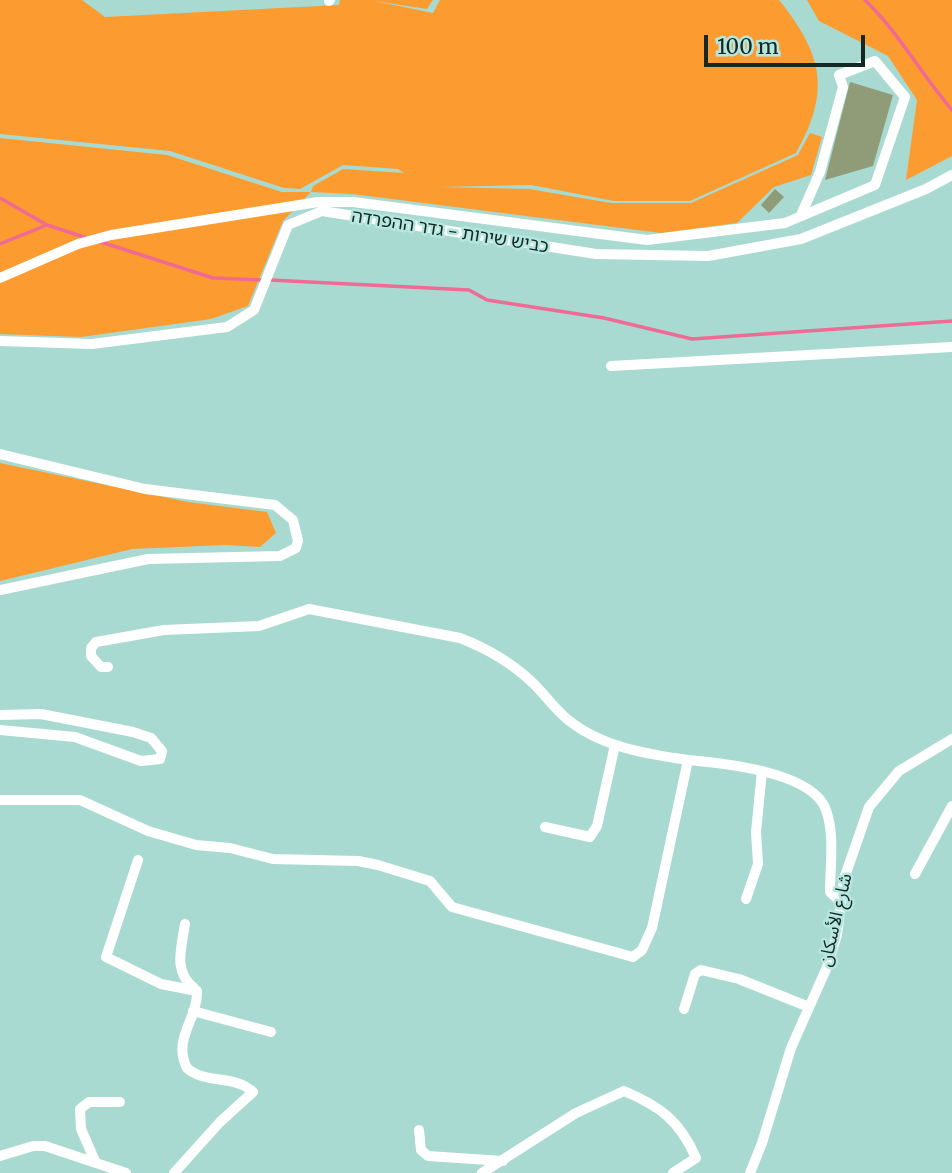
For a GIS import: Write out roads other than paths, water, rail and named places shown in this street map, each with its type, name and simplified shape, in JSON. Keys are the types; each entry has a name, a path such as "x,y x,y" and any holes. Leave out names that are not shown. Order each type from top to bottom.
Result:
{"street":[{"path":"0,278 78,244 111,235 318,202 353,202 647,240 785,223 875,185 905,97 875,61 839,75 843,87 820,172 802,215"},
{"name":"כביש שירות - גדר ההפרדה","path":"0,341 92,344 227,327 254,310 288,225 322,211 596,254 708,256 801,240 952,175"},
{"path":"611,366 952,347"},
{"path":"0,454 145,489 275,505 293,520 298,541 296,548 280,556 148,558 0,590"},
{"path":"108,667 101,667 91,656 91,648 96,642 164,630 258,626 309,609 453,636 476,644 532,682 566,718 615,745 642,753 733,764 762,771 787,780 820,799 829,822 830,892 841,902"},
{"path":"0,715 41,713 133,732 150,738 162,751 160,759 141,761 75,737 0,730"},
{"name":"شارع الأسكان","path":"750,1173 791,1048 830,956 844,879 855,843 876,797 898,772 952,739"},
{"path":"545,827 590,837 597,826 615,745"},
{"path":"1,804 80,800 148,831 196,845 230,848 273,859 358,861 378,865 430,881 452,907 633,957 642,950 652,928 688,760"},
{"path":"746,899 758,864 757,832 762,771"},
{"path":"915,874 952,806"},
{"path":"138,860 106,957 161,984 197,991"},
{"path":"185,925 180,971 184,980 197,991"},
{"path":"684,1009 695,974 701,970 739,979 809,1007"},
{"path":"174,1173 220,1122 253,1092 236,1081 205,1077 187,1068 181,1050 197,991"},
{"path":"193,1011 271,1032"},
{"path":"482,1173 576,1113 624,1091 655,1104 687,1137 696,1158 673,1173"},
{"path":"94,1161 81,1129 80,1109 89,1102 120,1102"},
{"path":"419,1130 421,1150 428,1156 503,1161"},
{"path":"0,1156 33,1146 45,1146 126,1173"}],"waterway":[{"path":"865,0 889,26 952,110"},
{"path":"0,198 47,225"},
{"path":"0,244 47,225 87,238"},
{"path":"101,242 213,278 262,280"},
{"path":"270,280 469,290 487,300 604,318 692,339 952,321"}]}
